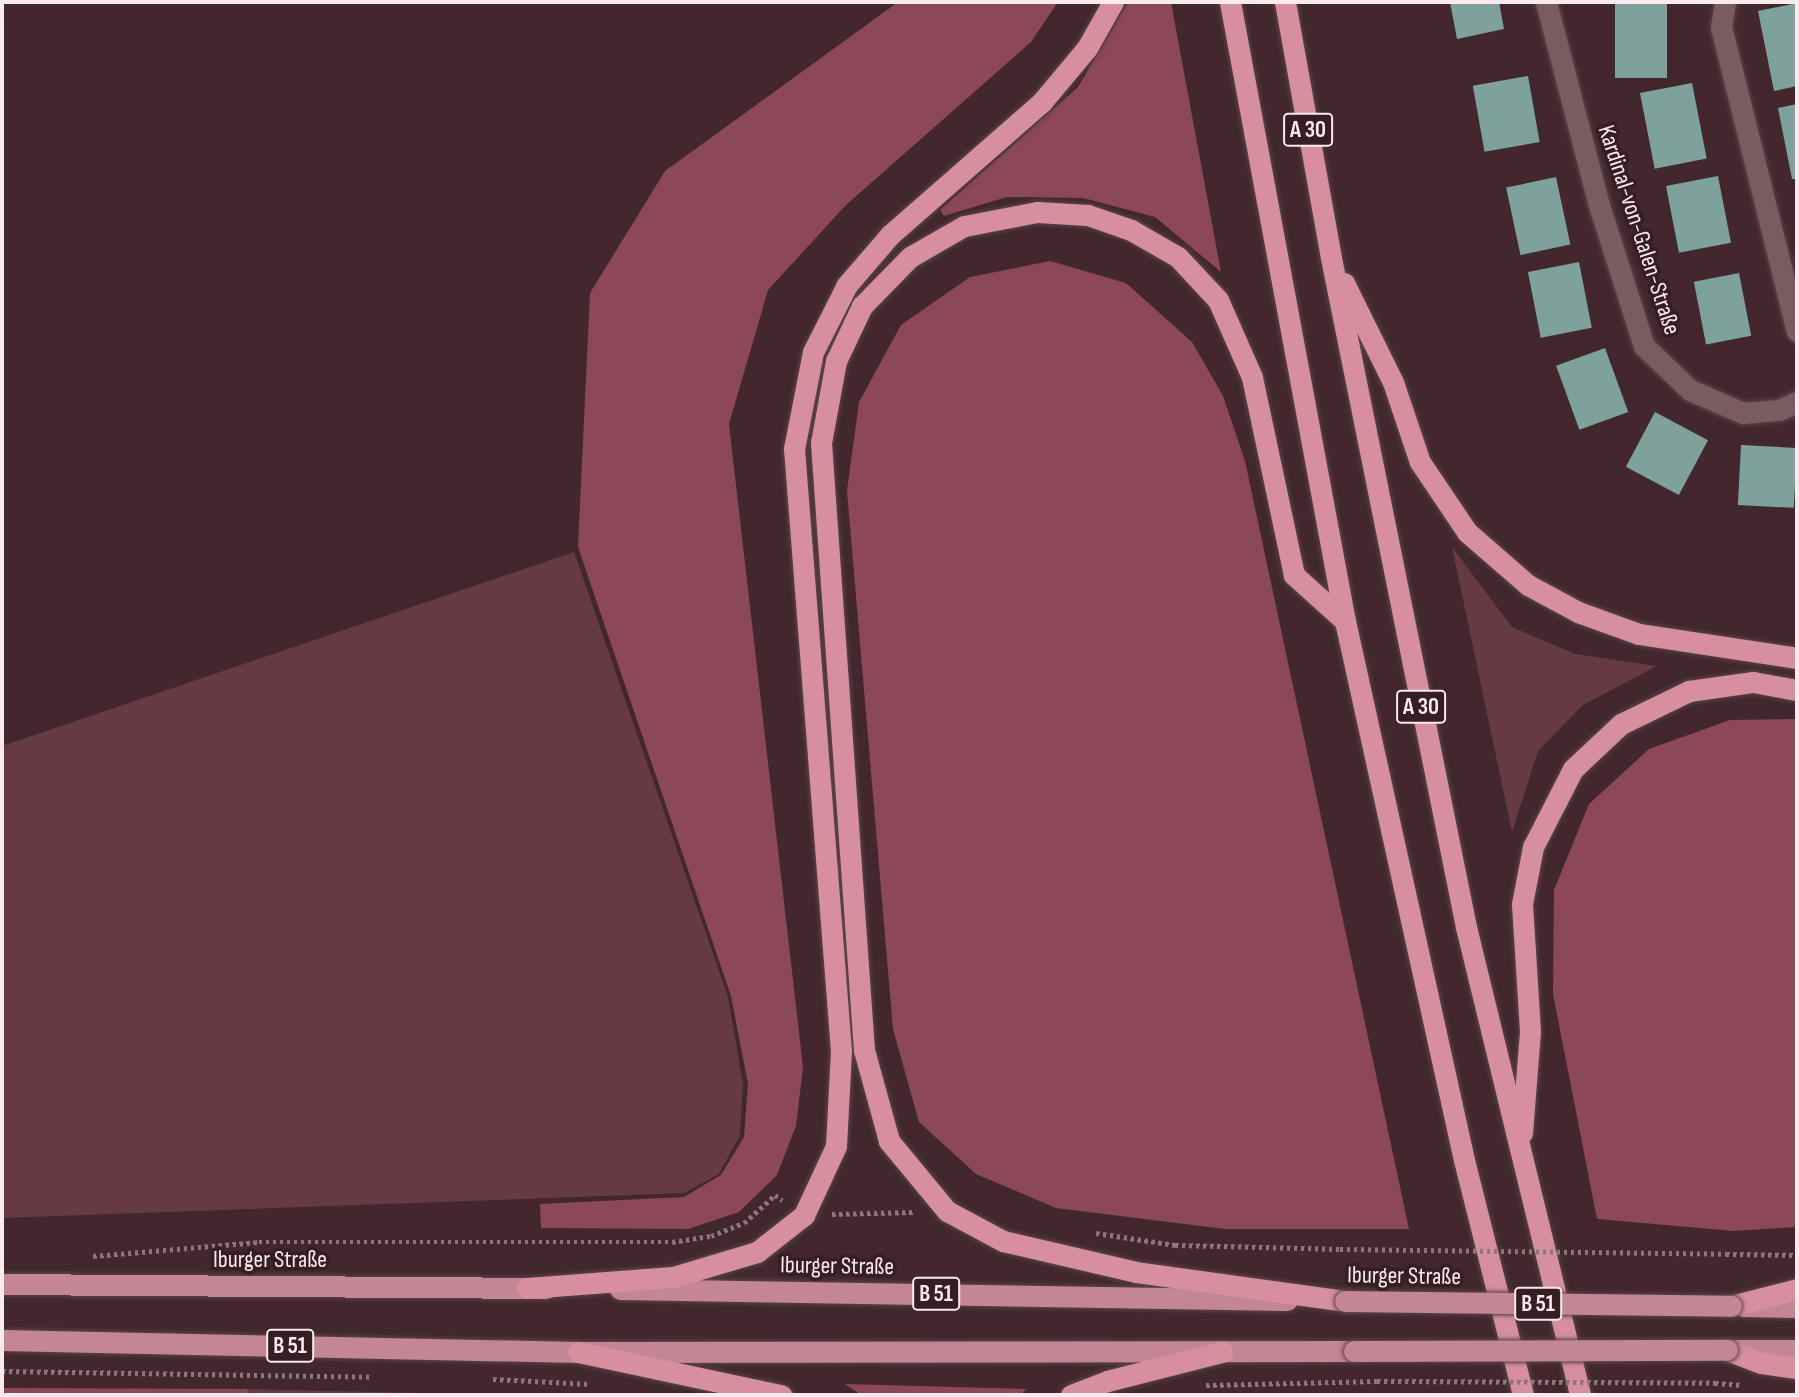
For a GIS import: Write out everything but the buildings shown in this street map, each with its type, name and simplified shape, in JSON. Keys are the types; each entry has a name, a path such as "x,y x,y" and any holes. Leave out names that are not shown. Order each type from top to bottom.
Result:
{"highway":[{"path":"527,1287 673,1278 757,1252 804,1215 836,1146 841,1051 794,449 813,352 847,285 890,235 1041,103 1087,48 1113,2"},
{"name":"A 30","path":"1230,2 1345,621 1464,1160 1523,1395"},
{"name":"A 30","path":"1284,2 1331,258 1461,900 1580,1395"},
{"path":"1345,621 1294,575 1252,377 1218,300 1178,257 1131,230 1088,215 1037,212 964,226 910,257 862,306 836,362 821,443 864,1050 889,1141 947,1211 1003,1241 1109,1266 1346,1301"},
{"path":"1331,258 1393,382 1420,462 1467,532 1528,585 1578,612 1639,634 1797,658"},
{"path":"1520,1154 1530,1031 1522,904 1532,847 1550,806 1595,744 1654,705 1723,683 1753,682 1797,690"},
{"name":"Iburger Straße","path":"2,1284 527,1287 1797,1307"},
{"path":"1731,1306 1797,1289"},
{"name":"B 51","path":"2,1340 578,1352 1727,1350"},
{"path":"1727,1350 1797,1350"},
{"path":"1727,1350 1761,1363 1797,1368"},
{"path":"578,1352 781,1395"},
{"path":"1071,1395 1107,1381 1223,1352"}],"street":[{"name":"Kardinal-von-Galen-Straße","path":"1546,2 1598,202 1644,346 1690,390 1744,413 1779,410 1797,402"},
{"path":"1725,2 1721,27 1797,331"}],"path":[{"path":"83,1257 260,1242 672,1242 711,1236 744,1223 775,1195 804,1215 947,1211"},
{"path":"1085,1231 1175,1245 1797,1255"},
{"path":"2,1371 379,1377"},
{"path":"490,1379 599,1385"},
{"path":"1200,1385 1377,1381 1715,1383"}],"shaded area":[{"path":"898,2 1058,2 1031,42 846,205 768,290 729,424 803,1067 796,1126 777,1175 739,1212 688,1229 541,1228 540,1204 684,1197 721,1175 744,1137 748,1084 731,996 578,547 590,293 665,171"},
{"path":"1128,2 1171,2 1221,272 1155,217 1083,198 1007,197 944,216 940,210 1078,87"},
{"path":"1050,261 1126,283 1192,342 1223,396 1245,461 1409,1229 1225,1229 1056,1208 976,1174 919,1122 893,1029 847,491 859,402 901,325 970,277"},
{"path":"1452,547 1512,627 1575,654 1657,666 1583,705 1538,751 1512,832"},
{"path":"574,552 728,997 743,1085 740,1135 719,1174 684,1193 2,1218 2,746"},
{"path":"1797,719 1797,1227 1734,1231 1597,1219 1553,994 1554,890 1589,804 1649,749 1730,720"},
{"path":"845,1384 1026,1389 1021,1395 861,1395"},
{"path":"2,1388 247,1389 249,1395 2,1395"},
{"path":"247,1389 509,1395 249,1395"}]}
